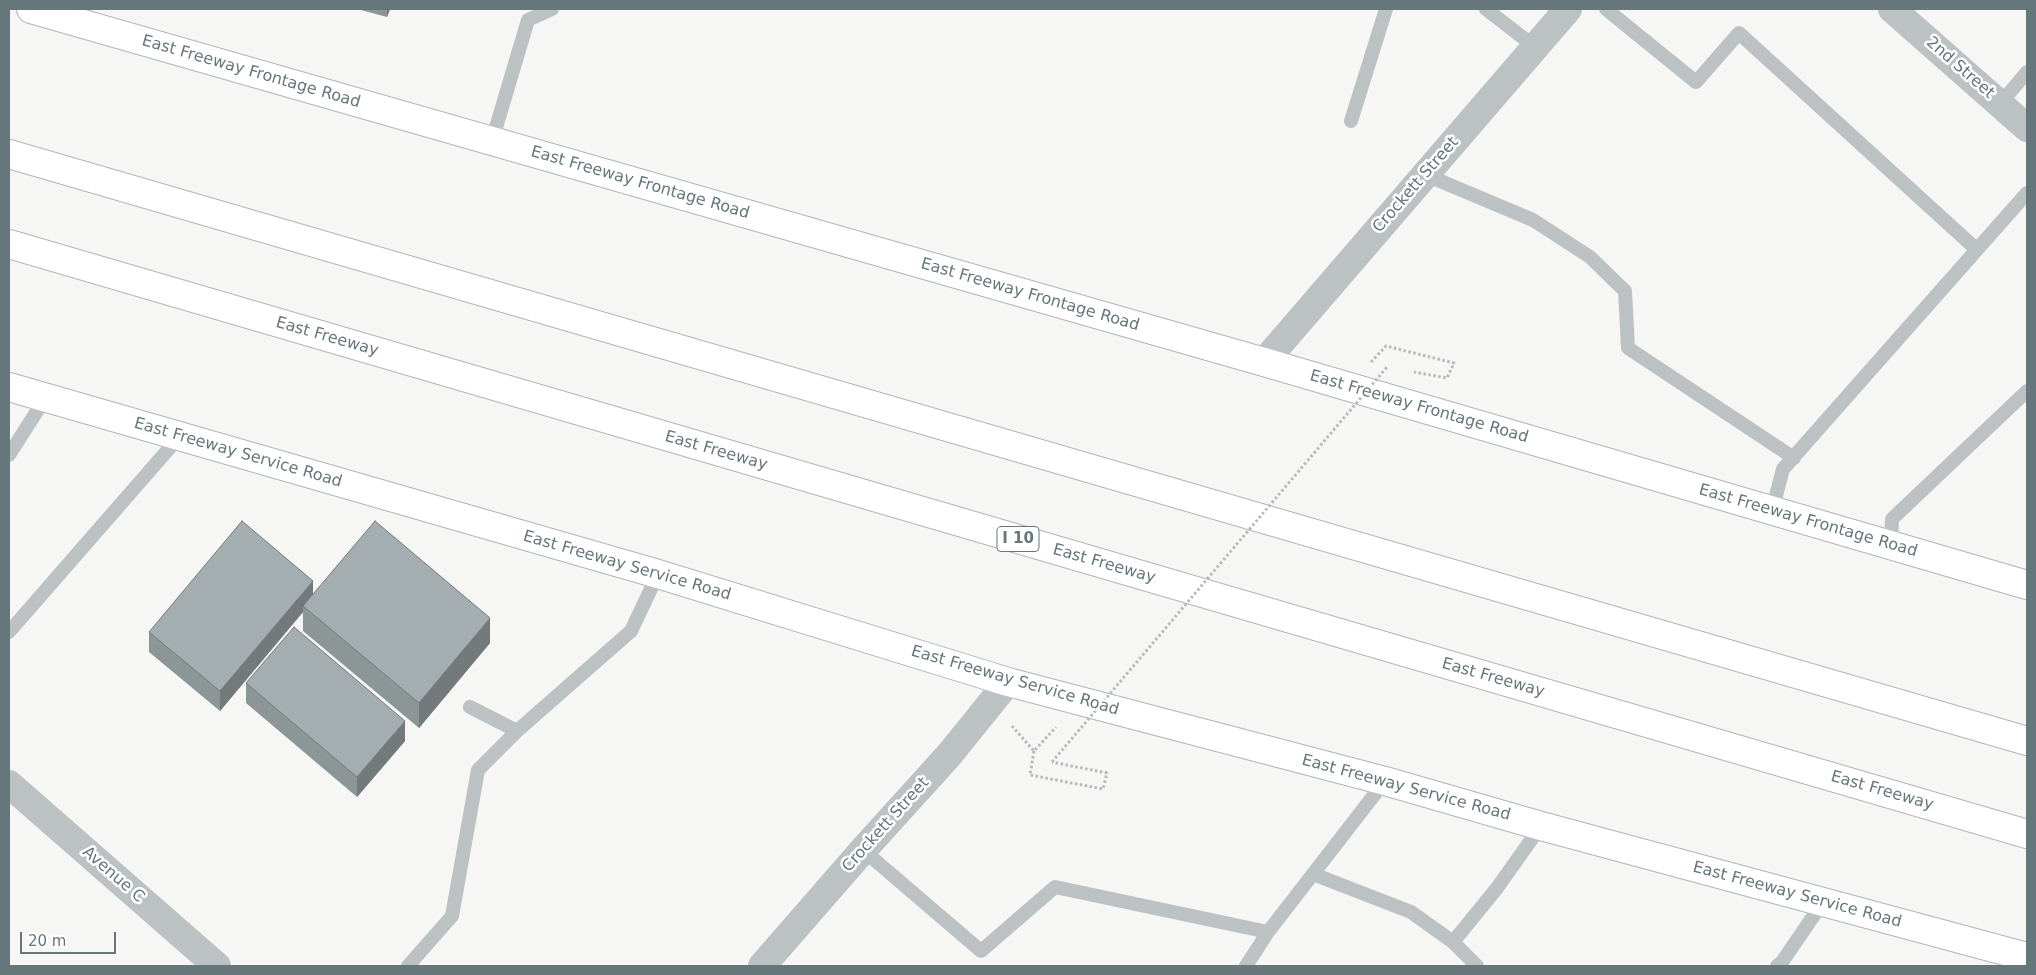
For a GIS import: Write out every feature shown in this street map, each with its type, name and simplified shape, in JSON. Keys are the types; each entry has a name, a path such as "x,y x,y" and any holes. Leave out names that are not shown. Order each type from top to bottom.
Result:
{"main road":[{"name":"East Freeway Frontage Road","path":"31,9 1264,362 2027,585"},
{"path":"9,154 2027,741"},
{"name":"East Freeway","path":"9,244 2027,834"},
{"name":"East Freeway Service Road","path":"9,387 658,574 1008,682 1385,781 1541,826 2027,957"}],"street":[{"name":"Crockett Street","path":"1264,362 1568,9"},
{"name":"2nd Street","path":"1892,9 2027,128"},
{"name":"Crockett Street","path":"762,966 949,755 1008,682"},
{"name":"Avenue C","path":"9,784 216,966"}],"lane":[{"path":"492,141 528,20 552,9"},
{"path":"1351,121 1386,9"},
{"path":"1486,9 1535,47"},
{"path":"1606,9 1696,82 1739,33 1976,249"},
{"path":"2000,104 2027,72"},
{"path":"1426,175 1533,220 1590,257 1625,291 1628,348 1794,458"},
{"path":"1772,511 1783,469 2027,193"},
{"path":"1891,545 1892,519 2027,391"},
{"path":"9,455 46,397"},
{"path":"9,632 180,436"},
{"path":"408,966 452,916 478,770 517,731 631,631 658,574"},
{"path":"470,707 517,731"},
{"path":"1246,966 1268,932 1385,781"},
{"path":"1453,942 1497,888 1541,826"},
{"path":"863,850 981,951 1055,887 1268,932"},
{"path":"1313,874 1411,912 1453,942 1477,966"},
{"path":"1777,966 1782,962 1823,902"}],"path":[{"path":"1386,346 1454,363 1447,378 1412,372"},
{"path":"1080,701 1034,751 1030,775 1103,788 1107,773 1052,762 1387,367 1395,369"},
{"path":"991,703 1034,751"}],"building":[{"path":"242,521 313,581 220,691 149,632"},
{"path":"375,521 490,618 419,703 303,606"},
{"path":"294,627 405,721 357,777 246,683"}]}
